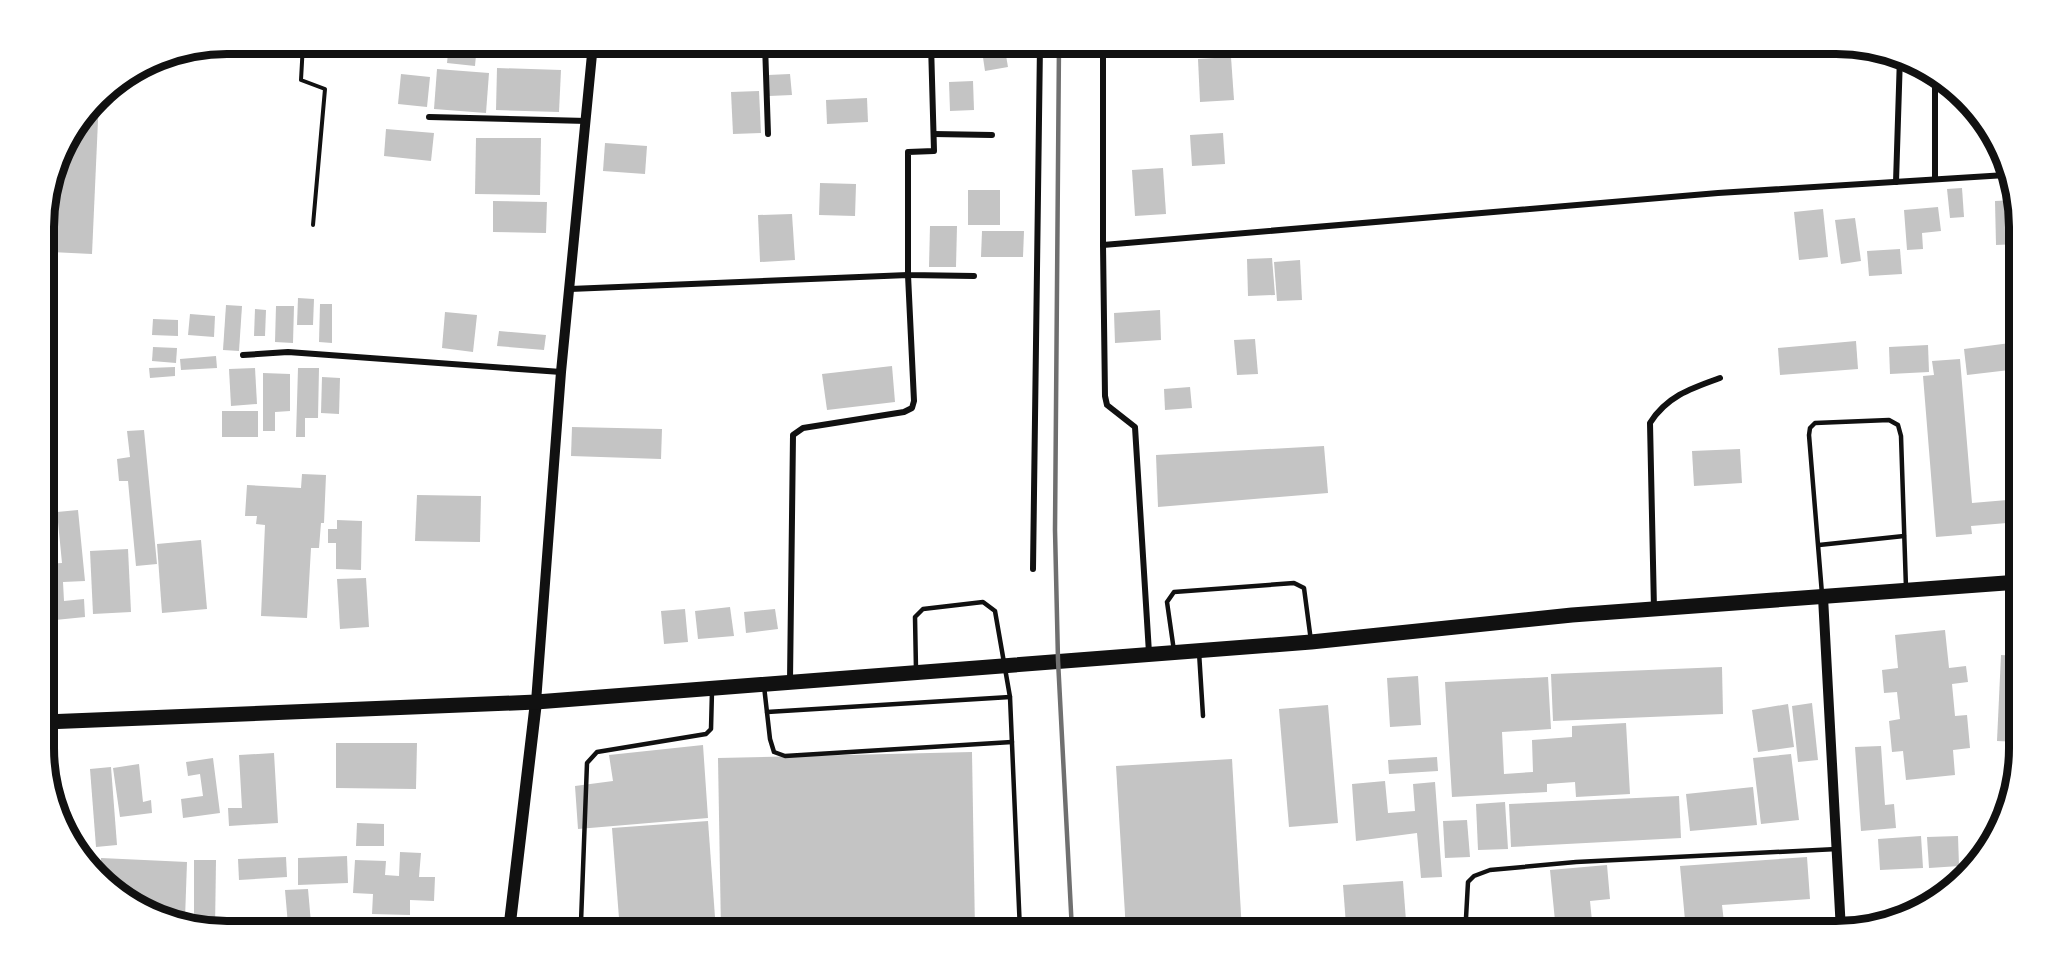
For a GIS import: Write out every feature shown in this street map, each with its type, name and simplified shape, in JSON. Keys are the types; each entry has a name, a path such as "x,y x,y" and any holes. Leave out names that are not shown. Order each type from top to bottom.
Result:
{"main road":[{"path":"54,723 536,702 1311,642 1654,609 2009,583"},
{"path":"510,921 536,702"}],"street":[{"path":"536,702 561,372 592,54"},
{"path":"765,54 768,134"},
{"path":"790,681 793,435 803,428 904,412 912,408 914,401 908,274 908,152 934,151 931,54"},
{"path":"1033,569 1040,54"},
{"path":"1103,54 1105,396 1107,405 1135,427 1149,653"},
{"path":"1896,182 1900,66"},
{"path":"1935,86 1935,179"},
{"path":"429,117 587,121"},
{"path":"934,134 992,135"},
{"path":"1103,244 1706,194 2001,175"},
{"path":"570,289 908,274 974,276"},
{"path":"243,355 288,352 561,372"},
{"path":"1654,609 1650,423 1657,412 1676,396 1720,378"},
{"path":"1822,597 1841,921"}],"lane":[{"path":"1822,597 1809,435 1810,428 1815,423 1889,420 1898,425 1901,436 1906,591"},
{"path":"1819,545 1904,536"},
{"path":"1174,651 1167,602 1174,592 1294,583 1304,588 1311,642"},
{"path":"916,672 915,617 923,609 984,602 995,611 1010,697 1020,921"},
{"path":"1199,649 1203,716"},
{"path":"764,683 774,752 785,756 1012,742"},
{"path":"581,921 586,763 597,752 709,732 712,689"},
{"path":"767,712 1010,697"},
{"path":"1465,921 1468,882 1474,876 1490,870 1588,862 1837,849"}],"path":[{"path":"302,54 301,81 325,89 313,225"}],"building":[{"path":"448,54 476,54 475,66 447,63"},
{"path":"982,54 1006,54 1008,67 985,71"},
{"path":"1231,57 1234,100 1200,102 1198,59"},
{"path":"497,68 561,70 559,112 496,110"},
{"path":"437,69 489,73 486,113 434,109"},
{"path":"401,74 430,77 427,107 398,104"},
{"path":"790,74 792,95 769,96 768,75"},
{"path":"973,81 974,110 950,111 949,82"},
{"path":"759,91 761,133 733,134 731,92"},
{"path":"867,98 868,122 827,124 826,100"},
{"path":"98,112 92,254 54,252 54,216 67,161 83,131"},
{"path":"386,129 434,133 431,161 384,156"},
{"path":"1223,133 1225,164 1192,166 1190,135"},
{"path":"476,138 541,138 540,195 475,194"},
{"path":"605,143 647,146 645,174 603,171"},
{"path":"1163,168 1166,214 1135,216 1132,170"},
{"path":"820,183 856,184 855,216 819,215"},
{"path":"1962,188 1964,217 1950,218 1947,189"},
{"path":"968,190 1000,190 1000,225 968,225"},
{"path":"2007,200 2009,244 1996,245 1995,201"},
{"path":"493,201 547,202 546,233 493,232"},
{"path":"1938,207 1941,231 1922,233 1923,249 1907,250 1904,210"},
{"path":"1823,209 1828,257 1799,260 1794,212"},
{"path":"792,214 795,260 760,262 758,215"},
{"path":"1855,218 1861,261 1841,264 1835,220"},
{"path":"930,226 957,226 956,267 929,267"},
{"path":"982,231 1024,231 1023,257 981,257"},
{"path":"1900,249 1902,274 1869,276 1867,251"},
{"path":"1272,258 1275,295 1248,296 1247,259"},
{"path":"1300,260 1302,300 1277,301 1274,262"},
{"path":"298,298 314,299 313,325 297,325"},
{"path":"320,304 332,304 332,343 319,342"},
{"path":"226,305 242,306 239,351 223,350"},
{"path":"276,306 294,306 293,343 275,342"},
{"path":"255,309 266,310 265,336 254,336"},
{"path":"1160,310 1161,340 1115,343 1114,313"},
{"path":"445,312 477,315 473,352 442,348"},
{"path":"190,314 215,316 214,337 188,335"},
{"path":"153,319 178,320 178,336 152,335"},
{"path":"499,331 546,335 544,350 497,346"},
{"path":"1255,339 1258,374 1237,375 1234,340"},
{"path":"1856,341 1858,369 1780,375 1778,348"},
{"path":"2009,343 2009,370 1967,375 1964,349"},
{"path":"1928,345 1929,372 1890,374 1889,347"},
{"path":"153,347 177,348 176,363 152,361"},
{"path":"216,356 217,368 181,370 180,359"},
{"path":"1960,359 1972,503 2009,500 2009,523 1971,526 1972,534 1936,537 1923,376 1934,375 1932,361"},
{"path":"892,366 895,402 827,410 822,374"},
{"path":"175,367 175,376 150,378 149,368"},
{"path":"255,368 257,404 231,406 229,369"},
{"path":"298,368 319,368 318,418 305,418 305,437 296,437"},
{"path":"263,373 290,374 290,411 275,412 275,431 263,431"},
{"path":"322,377 340,378 339,414 321,413"},
{"path":"1190,387 1192,408 1165,410 1164,389"},
{"path":"222,411 258,411 258,437 222,437"},
{"path":"572,427 662,429 661,459 571,456"},
{"path":"144,430 157,564 136,566 128,481 119,481 117,459 130,457 127,431"},
{"path":"1324,446 1328,493 1158,507 1156,455"},
{"path":"1740,449 1742,483 1694,486 1692,451"},
{"path":"302,474 326,475 324,523 321,523 319,548 311,548 307,618 261,616 265,525 256,524 257,516 245,516 247,485 301,488"},
{"path":"417,495 481,496 480,542 415,541"},
{"path":"78,510 85,581 63,582 64,601 84,599 85,617 54,620 54,563 62,563 57,512"},
{"path":"337,520 362,521 361,570 336,569 336,543 328,543 328,529 337,529"},
{"path":"201,540 207,609 162,613 157,544"},
{"path":"128,549 131,612 93,614 90,551"},
{"path":"366,578 369,627 340,629 337,579"},
{"path":"730,607 734,636 698,639 695,611"},
{"path":"685,609 688,642 664,644 661,611"},
{"path":"775,609 778,629 746,633 744,612"},
{"path":"1945,630 1949,668 1966,666 1968,682 1952,684 1955,716 1967,715 1970,748 1953,750 1955,775 1906,780 1903,751 1892,752 1889,721 1900,719 1897,692 1884,693 1882,670 1898,668 1895,635"},
{"path":"2001,655 2009,655 2009,742 1997,741"},
{"path":"1722,667 1723,714 1553,721 1551,674"},
{"path":"1418,676 1421,725 1390,727 1387,678"},
{"path":"1548,677 1551,729 1502,732 1504,774 1533,772 1532,740 1572,737 1572,726 1626,723 1630,794 1576,797 1575,782 1547,784 1547,792 1452,797 1445,682"},
{"path":"1812,703 1818,760 1798,762 1792,706"},
{"path":"1788,704 1794,747 1758,752 1752,710"},
{"path":"1328,705 1338,823 1289,827 1279,709"},
{"path":"336,743 417,743 416,789 336,788"},
{"path":"703,745 708,818 578,829 575,786 613,781 609,755"},
{"path":"1881,746 1885,805 1894,804 1896,828 1861,831 1855,747"},
{"path":"972,752 975,921 721,921 718,758"},
{"path":"274,753 278,823 229,826 228,808 242,808 239,755"},
{"path":"1791,754 1799,820 1761,824 1753,758"},
{"path":"1437,757 1438,771 1389,774 1388,760"},
{"path":"213,758 220,813 183,818 181,799 203,796 200,774 188,776 186,762"},
{"path":"1232,759 1241,921 1125,921 1116,766"},
{"path":"139,764 143,802 151,800 152,813 120,817 113,768"},
{"path":"111,767 117,845 96,847 90,769"},
{"path":"1385,781 1388,813 1415,811 1413,784 1435,782 1442,877 1421,878 1417,833 1356,841 1352,784"},
{"path":"1753,787 1757,825 1690,831 1686,794"},
{"path":"1679,796 1681,838 1511,847 1509,804"},
{"path":"1505,802 1508,849 1478,850 1476,804"},
{"path":"1467,820 1470,857 1445,858 1443,821"},
{"path":"708,821 715,921 619,921 612,828"},
{"path":"357,823 384,824 384,846 356,846"},
{"path":"1921,836 1923,868 1880,870 1878,839"},
{"path":"1958,836 1959,866 1929,868 1927,837"},
{"path":"400,852 421,853 419,877 435,877 434,901 410,900 410,915 372,914 373,894 353,893 355,860 386,861 385,875 399,876"},
{"path":"347,856 348,883 298,885 298,858"},
{"path":"286,857 287,877 239,880 238,859"},
{"path":"1807,857 1810,899 1722,905 1724,921 1685,921 1680,866"},
{"path":"101,858 187,862 185,916 161,908 141,898 122,885 101,865"},
{"path":"194,860 216,860 215,920 194,918"},
{"path":"1607,865 1610,899 1590,901 1592,921 1555,921 1550,870"},
{"path":"1403,881 1406,921 1346,921 1343,885"},
{"path":"308,889 311,921 288,921 285,890"}],"railway":[{"path":"1059,54 1055,530 1058,660 1071,921"}]}
